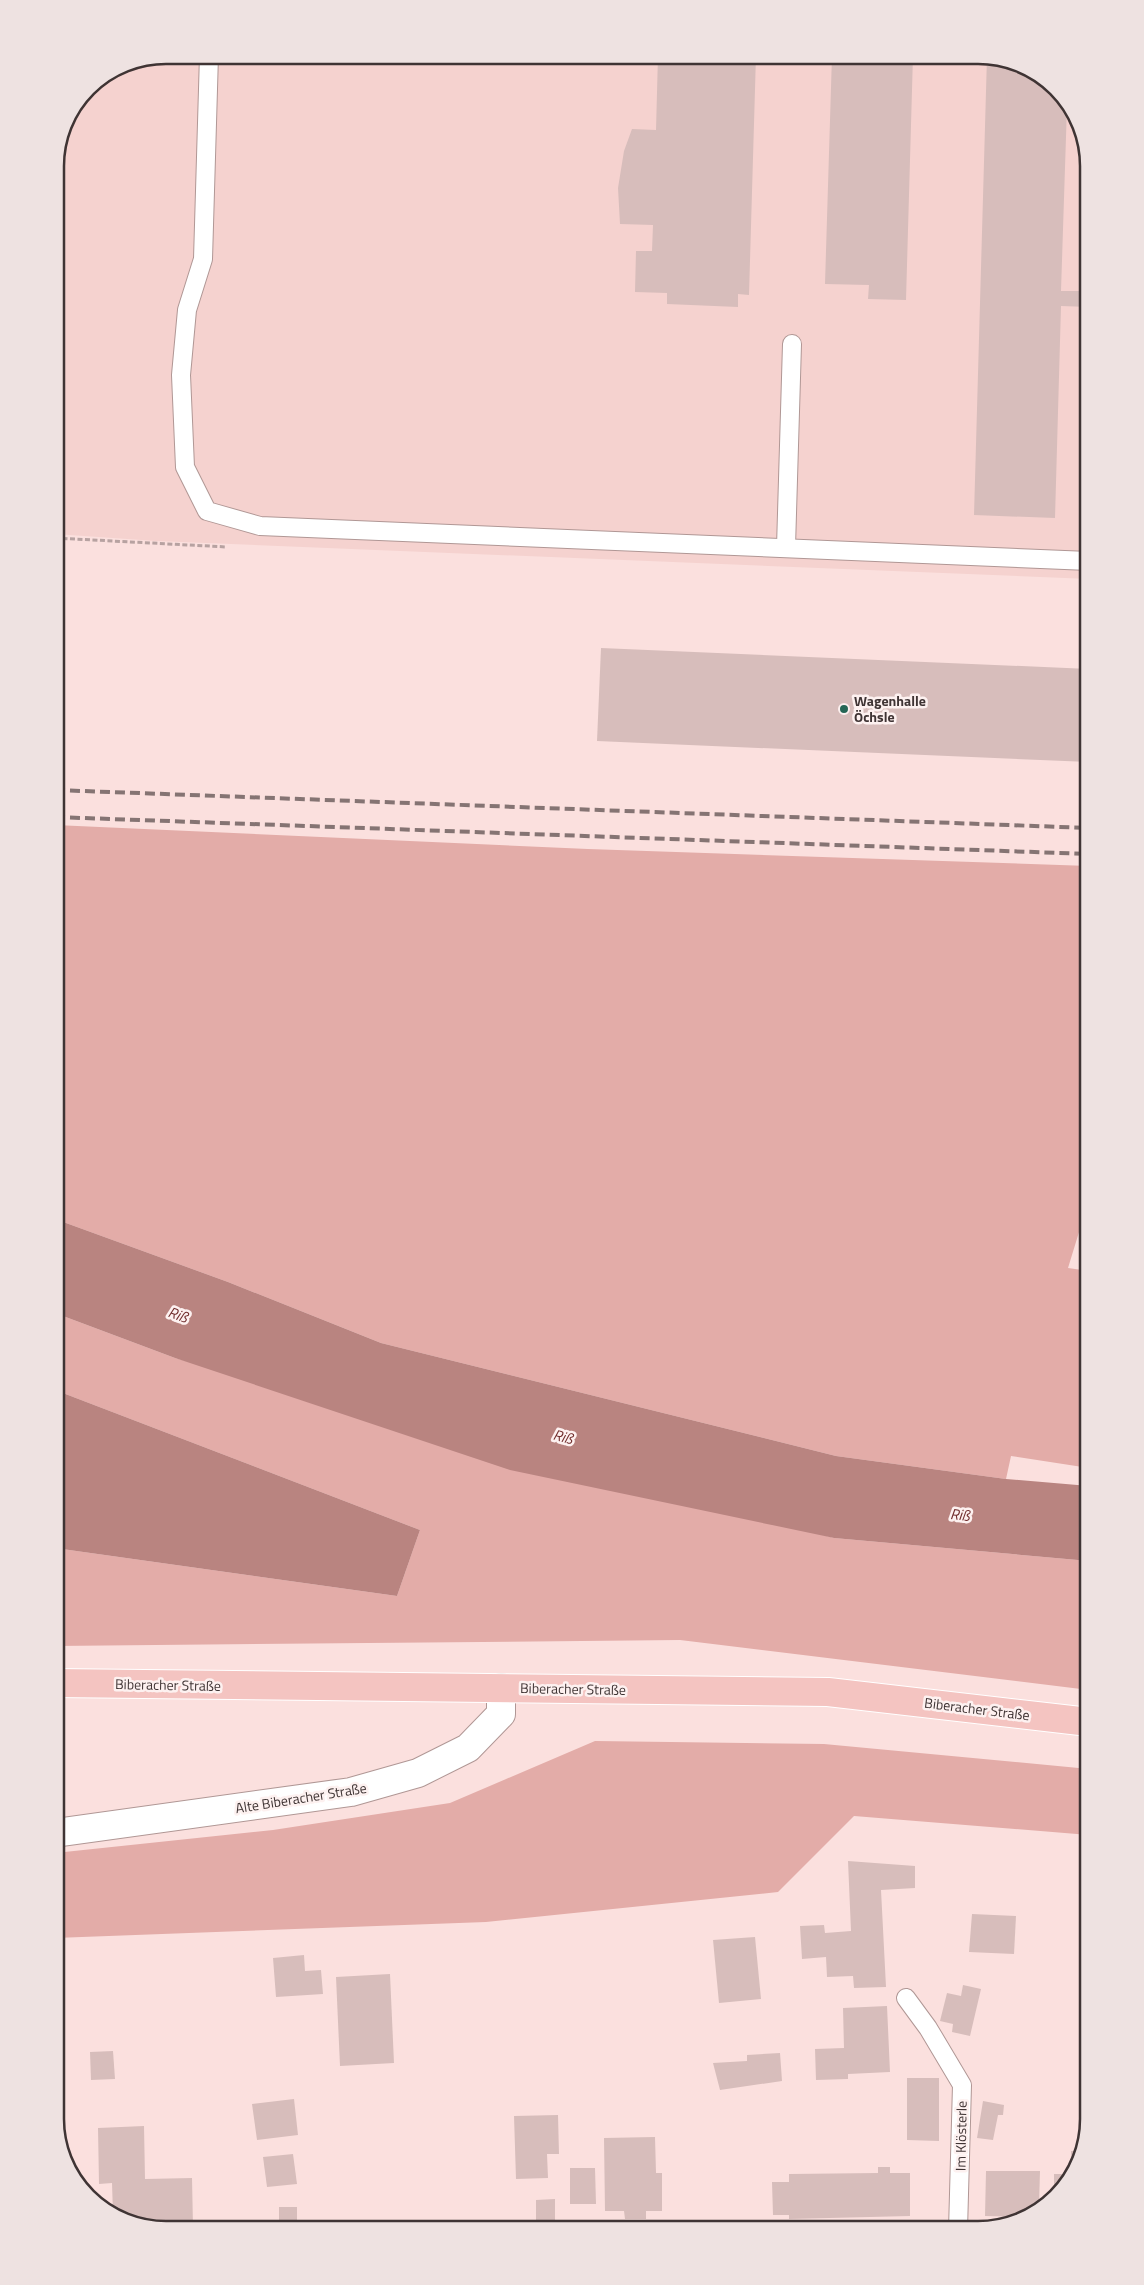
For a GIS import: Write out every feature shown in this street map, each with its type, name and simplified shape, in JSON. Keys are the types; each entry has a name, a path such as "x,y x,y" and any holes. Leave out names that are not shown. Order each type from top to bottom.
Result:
{"main road":[{"name":"Biberacher Straße","path":"64,1683 828,1692 1080,1721"}],"street":[{"name":"Alte Biberacher Straße","path":"64,1832 351,1792 418,1773 468,1748 501,1714 501,1688"}],"lane":[{"path":"209,64 203,259 187,310 181,376 186,467 207,511 260,526 1080,561"},
{"path":"786,547 792,344"},
{"name":"Im Klösterle","path":"906,1998 928,2028 962,2085 958,2221"}],"shaded area":[{"path":"165,64 985,64 1005,67 1029,77 1059,104 1073,127 1080,159 1080,579 156,541 64,535 64,159 71,127 81,109 98,89 127,71 139,67"},
{"path":"64,825 588,849 1080,866 1080,1229 1068,1268 1080,1270 1080,1467 1011,1456 1006,1479 836,1456 381,1343 228,1282 64,1222"},
{"path":"64,1316 175,1358 834,1538 1080,1560 1080,1689 680,1640 64,1646 64,1549 397,1596 420,1530 64,1393"},
{"path":"595,1741 824,1744 1080,1768 1080,1834 854,1816 778,1892 486,1922 64,1938 64,1852 273,1830 450,1803"}],"water":[{"name":"Riß","path":"64,1222 228,1282 381,1343 836,1456 1006,1479 1080,1485 1080,1560 834,1538 510,1470 175,1358 64,1316"},
{"path":"64,1393 420,1530 397,1596 64,1549"}],"building":[{"path":"658,64 756,64 749,295 738,294 738,307 667,304 667,293 635,292 636,251 652,251 653,225 620,224 618,188 624,151 632,129 656,130"},
{"path":"832,64 913,64 906,300 868,299 869,285 825,284"},
{"path":"987,64 1005,67 1029,77 1050,94 1067,115 1061,291 1080,291 1080,307 1061,306 1055,518 974,515"},
{"name":"Wagenhalle Öchsle","path":"601,648 1080,669 1080,762 597,741"},
{"path":"848,1861 915,1866 915,1888 881,1890 886,1987 854,1988 853,1976 827,1977 826,1957 802,1959 800,1926 824,1925 825,1933 851,1931"},
{"path":"972,1914 1016,1916 1014,1954 969,1952"},
{"path":"755,1937 761,1999 719,2003 713,1940"},
{"path":"304,1955 305,1971 321,1970 323,1994 276,1997 273,1958"},
{"path":"390,1974 394,2063 340,2066 336,1977"},
{"path":"963,1985 981,1989 970,2036 952,2032 953,2024 940,2021 947,1993 961,1996"},
{"path":"887,2006 890,2072 848,2074 848,2079 816,2080 815,2049 844,2048 843,2008"},
{"path":"113,2051 115,2079 91,2080 90,2052"},
{"path":"780,2053 782,2081 720,2090 713,2063 747,2061 747,2055"},
{"path":"907,2078 939,2078 939,2141 907,2140"},
{"path":"294,2099 298,2135 257,2140 252,2104"},
{"path":"983,2101 1004,2105 1003,2115 998,2115 993,2140 977,2138"},
{"path":"558,2115 559,2154 547,2154 548,2178 516,2179 514,2116"},
{"path":"144,2126 145,2179 192,2178 193,2221 146,2219 133,2216 113,2206 112,2183 99,2184 98,2128"},
{"path":"655,2137 656,2173 662,2173 662,2211 646,2211 646,2219 625,2219 624,2211 605,2211 604,2138"},
{"path":"1071,2151 1075,2151 1075,2152 1071,2162"},
{"path":"293,2154 297,2184 267,2187 263,2157"},
{"path":"878,2167 890,2167 890,2173 910,2173 910,2216 789,2219 789,2215 773,2215 772,2182 789,2182 789,2174 878,2173"},
{"path":"570,2168 595,2168 596,2204 570,2204"},
{"path":"986,2171 1040,2171 1039,2201 1011,2216 985,2216"},
{"path":"1054,2174 1064,2174 1054,2188"},
{"path":"555,2199 555,2221 536,2221 536,2200"},
{"path":"279,2207 297,2207 297,2221 279,2221"}],"railway":[{"path":"64,790 1080,828"},
{"path":"64,817 1080,854"}],"place":[{"name":"Wagenhalle Öchsle","path":"844,709"}]}
